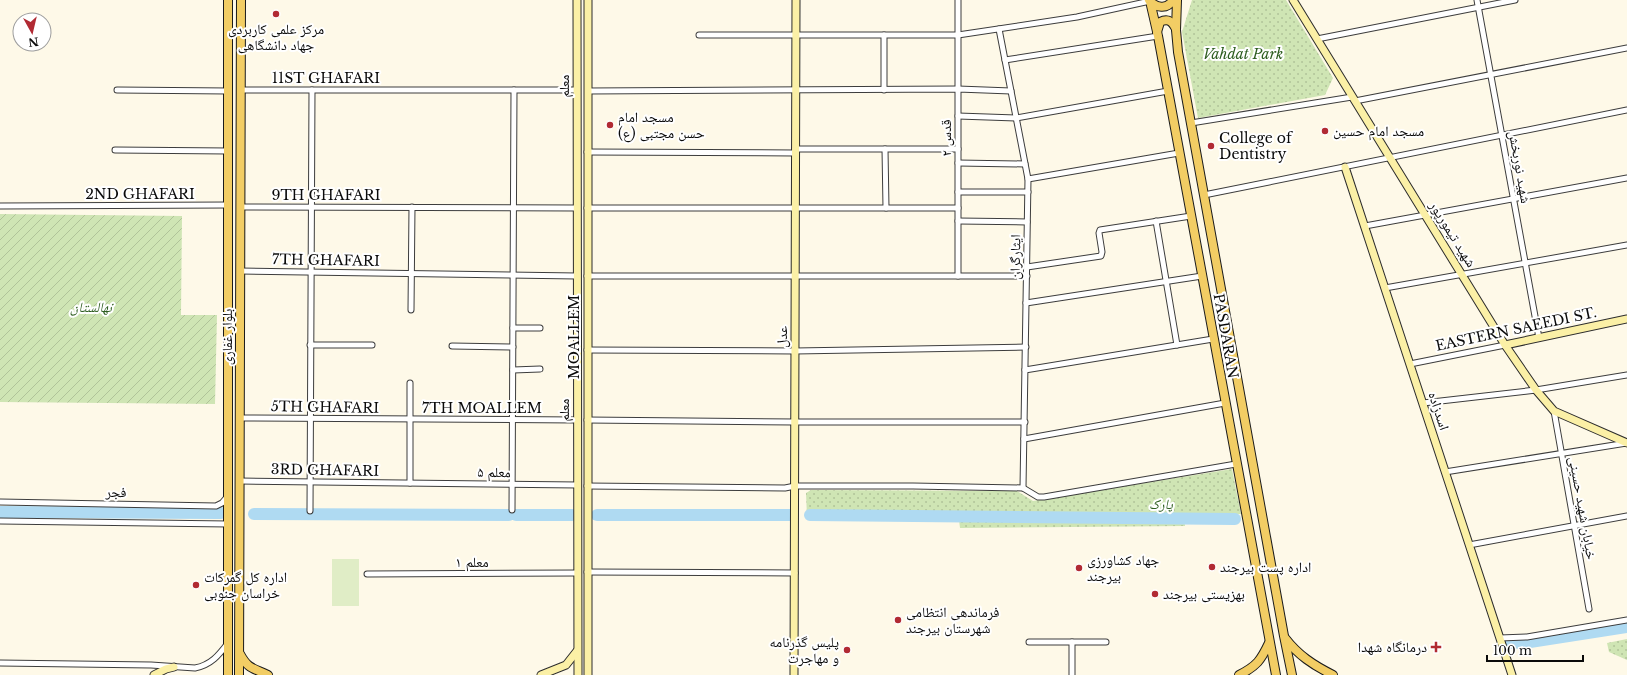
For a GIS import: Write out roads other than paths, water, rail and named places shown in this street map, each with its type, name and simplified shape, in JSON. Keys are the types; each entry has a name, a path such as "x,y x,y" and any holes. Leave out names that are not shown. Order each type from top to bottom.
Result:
{"main road":[{"name":"بلوار غفاری","path":"228,0 228,675"},
{"path":"1149,0 1153,5 1161,7 1171,4 1173,0"},
{"name":"PASDARAN","path":"1149,0 1168,91 1276,675"},
{"name":"PASDARAN","path":"1177,0 1176,30 1178,52 1190,123 1292,675"},
{"name":"بلوار غفاری","path":"239,675 241,2"},
{"path":"1157,34 1160,22 1164,20 1169,20 1173,23 1176,30"},
{"path":"1284,636 1304,659 1333,675"},
{"path":"1239,675 1253,668 1261,659 1269,643"},
{"path":"239,653 244,663 250,668 268,675"}],"street":[{"name":"معلم","path":"577,0 578,675"},
{"name":"MOALLEM","path":"588,0 588,675"},
{"name":"عدل","path":"794,675 796,0"},
{"name":"قدس ۲","path":"958,0 958,276"},
{"path":"700,35 958,35 1077,16 1149,0"},
{"name":"شهید تیمورپور","path":"1293,0 1505,344 1536,390 1554,411 1627,443"},
{"name":"شهید نوربخش","path":"1478,0 1539,338"},
{"path":"1317,39 1515,0"},
{"name":"ایثارگران","path":"999,29 1028,179 1023,488"},
{"path":"1005,60 1157,34"},
{"path":"884,35 884,90"},
{"path":"1190,123 1430,87 1627,48"},
{"path":"588,91 958,89 1011,91"},
{"path":"117,90 228,91"},
{"name":"11ST GHAFARI","path":"241,90 577,90"},
{"path":"310,511 312,90"},
{"path":"512,510 514,90"},
{"path":"958,116 1016,118 1168,91"},
{"path":"1204,195 1627,110"},
{"path":"885,149 886,208"},
{"path":"588,152 693,153 958,149"},
{"path":"115,150 228,151"},
{"path":"1028,179 1179,153"},
{"path":"958,163 1025,164"},
{"name":"اسدزاده","path":"1345,167 1512,675"},
{"path":"1365,226 1627,178"},
{"path":"958,192 1028,192"},
{"name":"2ND GHAFARI","path":"0,206 228,205"},
{"path":"411,310 410,273 412,206"},
{"name":"9TH GHAFARI","path":"240,207 412,206 577,208"},
{"path":"587,208 958,208"},
{"path":"1027,267 1101,256 1099,231 1191,216"},
{"path":"958,221 1027,222"},
{"path":"1156,221 1177,345"},
{"path":"1385,288 1627,245"},
{"name":"7TH GHAFARI","path":"240,271 577,276"},
{"path":"587,276 1026,276"},
{"path":"1026,303 1202,276"},
{"name":"EASTERN SAEEDI ST.","path":"1410,364 1627,319"},
{"path":"513,328 540,328"},
{"path":"1025,370 1213,339"},
{"path":"310,345 372,345"},
{"path":"452,346 513,347"},
{"path":"587,350 795,351 1026,347"},
{"path":"513,370 540,369"},
{"path":"1423,403 1536,390 1627,375"},
{"path":"410,383 410,483"},
{"path":"1024,439 1225,404"},
{"name":"خیابان شهید حسینی","path":"1554,411 1589,609"},
{"name":"5TH GHAFARI","path":"240,418 410,419"},
{"name":"7TH MOALLEM","path":"410,419 578,420"},
{"path":"587,420 1024,422"},
{"path":"1445,472 1627,443"},
{"path":"587,486 785,488 795,486 913,486 1023,488 1038,497 1044,498 1236,464"},
{"name":"3RD GHAFARI","path":"240,481 410,483"},
{"name":"معلم ۵","path":"410,483 578,485"},
{"name":"فجر","path":"0,502 216,506 222,503 228,496"},
{"path":"1469,545 1627,516"},
{"path":"0,521 228,524"},
{"path":"587,572 794,573"},
{"name":"معلم ۱","path":"367,574 578,573"},
{"path":"1500,638 1527,637 1627,620"},
{"path":"0,663 202,667 214,659 228,642"},
{"path":"1029,642 1106,642"},
{"path":"1072,642 1072,675"},
{"path":"541,675 566,664 578,651"},
{"path":"154,675 174,667"},
{"path":"224,675 235,675"}],"waterway":[{"path":"0,512 221,513"},
{"path":"254,514 509,515"},
{"path":"516,515 572,515"},
{"path":"597,515 791,515"},
{"path":"810,515 1235,519"},
{"path":"1510,643 1530,642 1627,627"}],"place":[{"name":"مرکز علمی کاربردی جهاد دانشگاهی","path":"276,14"},
{"name":"مسجد امام حسن مجتبی (ع)","path":"610,125"},
{"name":"مسجد امام حسین","path":"1325,131"},
{"name":"College of Dentistry","path":"1211,146"},
{"name":"اداره پست بیرجند","path":"1212,567"},
{"name":"جهاد کشاورزی بیرجند","path":"1079,568"},
{"name":"اداره کل گمرکات خراسان جنوبی","path":"196,585"},
{"name":"بهزیستی بیرجند","path":"1155,594"},
{"name":"فرماندهی انتظامی شهرستان بیرجند","path":"898,620"},
{"name":"درمانگاه شهدا","path":"1436,647"},
{"name":"پلیس گذرنامه و مهاجرت","path":"847,650"}],"park label":[{"name":"Vahdat Park","path":"1243,54"},
{"name":"نهالستان","path":"91,307"},
{"name":"پارک","path":"1161,504"}]}
